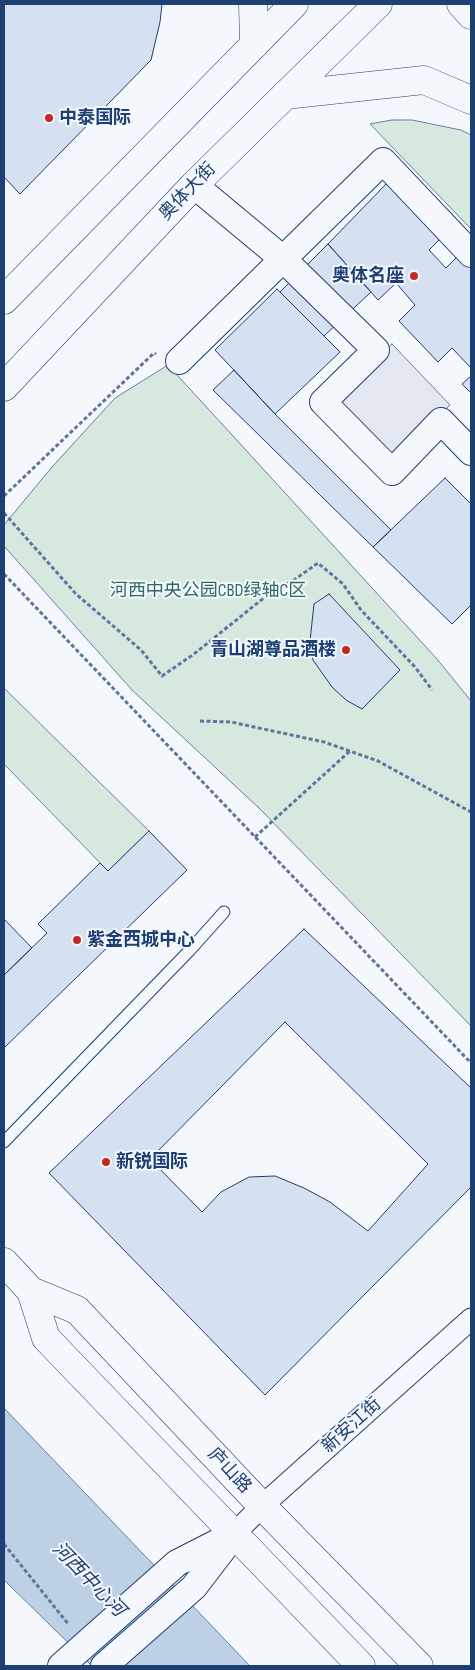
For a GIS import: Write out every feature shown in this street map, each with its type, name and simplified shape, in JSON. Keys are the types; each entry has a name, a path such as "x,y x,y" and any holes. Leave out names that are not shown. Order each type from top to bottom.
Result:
{"main road":[{"path":"253,4 254,45"},
{"path":"4,300 294,4"},
{"name":"奥体大街","path":"4,387 194,185 378,4"},
{"path":"461,4 471,15"},
{"path":"286,95 424,80 471,100"},
{"name":"庐山路","path":"4,1262 31,1291 77,1310 262,1506 419,1666"},
{"name":"庐山路","path":"31,1291 46,1338 361,1666"}],"street":[{"path":"179,361 383,161 471,254"},
{"path":"194,185 283,259 376,350 323,402 392,472 441,421 471,452"},
{"name":"新安江街","path":"104,1666 194,1587 234,1534 262,1506 471,1319"},
{"name":"新安江街","path":"61,1666 177,1563 234,1534"}],"lane":[{"path":"4,1142 224,912"}],"path":[{"path":"4,496 154,353"},
{"path":"4,513 76,594 140,650 162,676 194,654 265,597 318,563 343,584 361,610 415,668 432,690"},
{"path":"4,574 471,1063"},
{"path":"200,721 231,722 324,742 378,761 471,812"},
{"path":"255,837 350,751"},
{"path":"4,1544 58,1610 84,1646"}],"green space":[{"path":"392,120 412,120 461,130 471,135 471,229 370,124"},
{"name":"河西中央公园CBD绿轴C区","path":"168,365 437,659 471,701 471,1026 260,809 132,690 4,546 4,525 52,467 115,398"},
{"path":"4,688 149,831 108,871 4,764"}],"shaded area":[{"path":"392,344 450,405 391,463 332,402"}],"water":[{"name":"河西中心河","path":"4,1408 250,1666 92,1666 4,1580"}],"building":[{"name":"中泰国际","path":"4,4 162,4 160,22 151,60 20,194 4,177"},
{"name":"奥体名座","path":"389,181 442,237 429,250 446,268 459,255 471,268 471,368 452,348 438,362 399,321 415,305 396,283 378,300 328,244"},
{"path":"328,244 371,292 324,336 280,292"},
{"path":"277,289 340,352 275,414 215,350"},
{"path":"234,370 275,414 391,530 373,547 213,390"},
{"path":"471,376 471,393 462,384"},
{"path":"445,478 471,504 471,605 452,624 373,547"},
{"name":"青山湖尊品酒楼","path":"329,594 400,670 362,709 346,700 332,687 313,660 310,641 314,604"},
{"name":"紫金西城中心","path":"149,831 187,870 4,1048 4,975 47,933 38,924 100,863 108,871"},
{"path":"4,919 32,948 4,975"},
{"name":"新锐国际","path":"304,929 471,1088 471,1187 265,1395 49,1173","holes":["285,1022 428,1164 368,1231 330,1202 304,1188 275,1176 249,1177 221,1192 202,1212 150,1159"]}],"place":[{"name":"中泰国际","path":"49,118"},
{"name":"奥体名座","path":"414,276"},
{"name":"青山湖尊品酒楼","path":"346,650"},
{"name":"紫金西城中心","path":"77,940"},
{"name":"新锐国际","path":"106,1162"}]}
